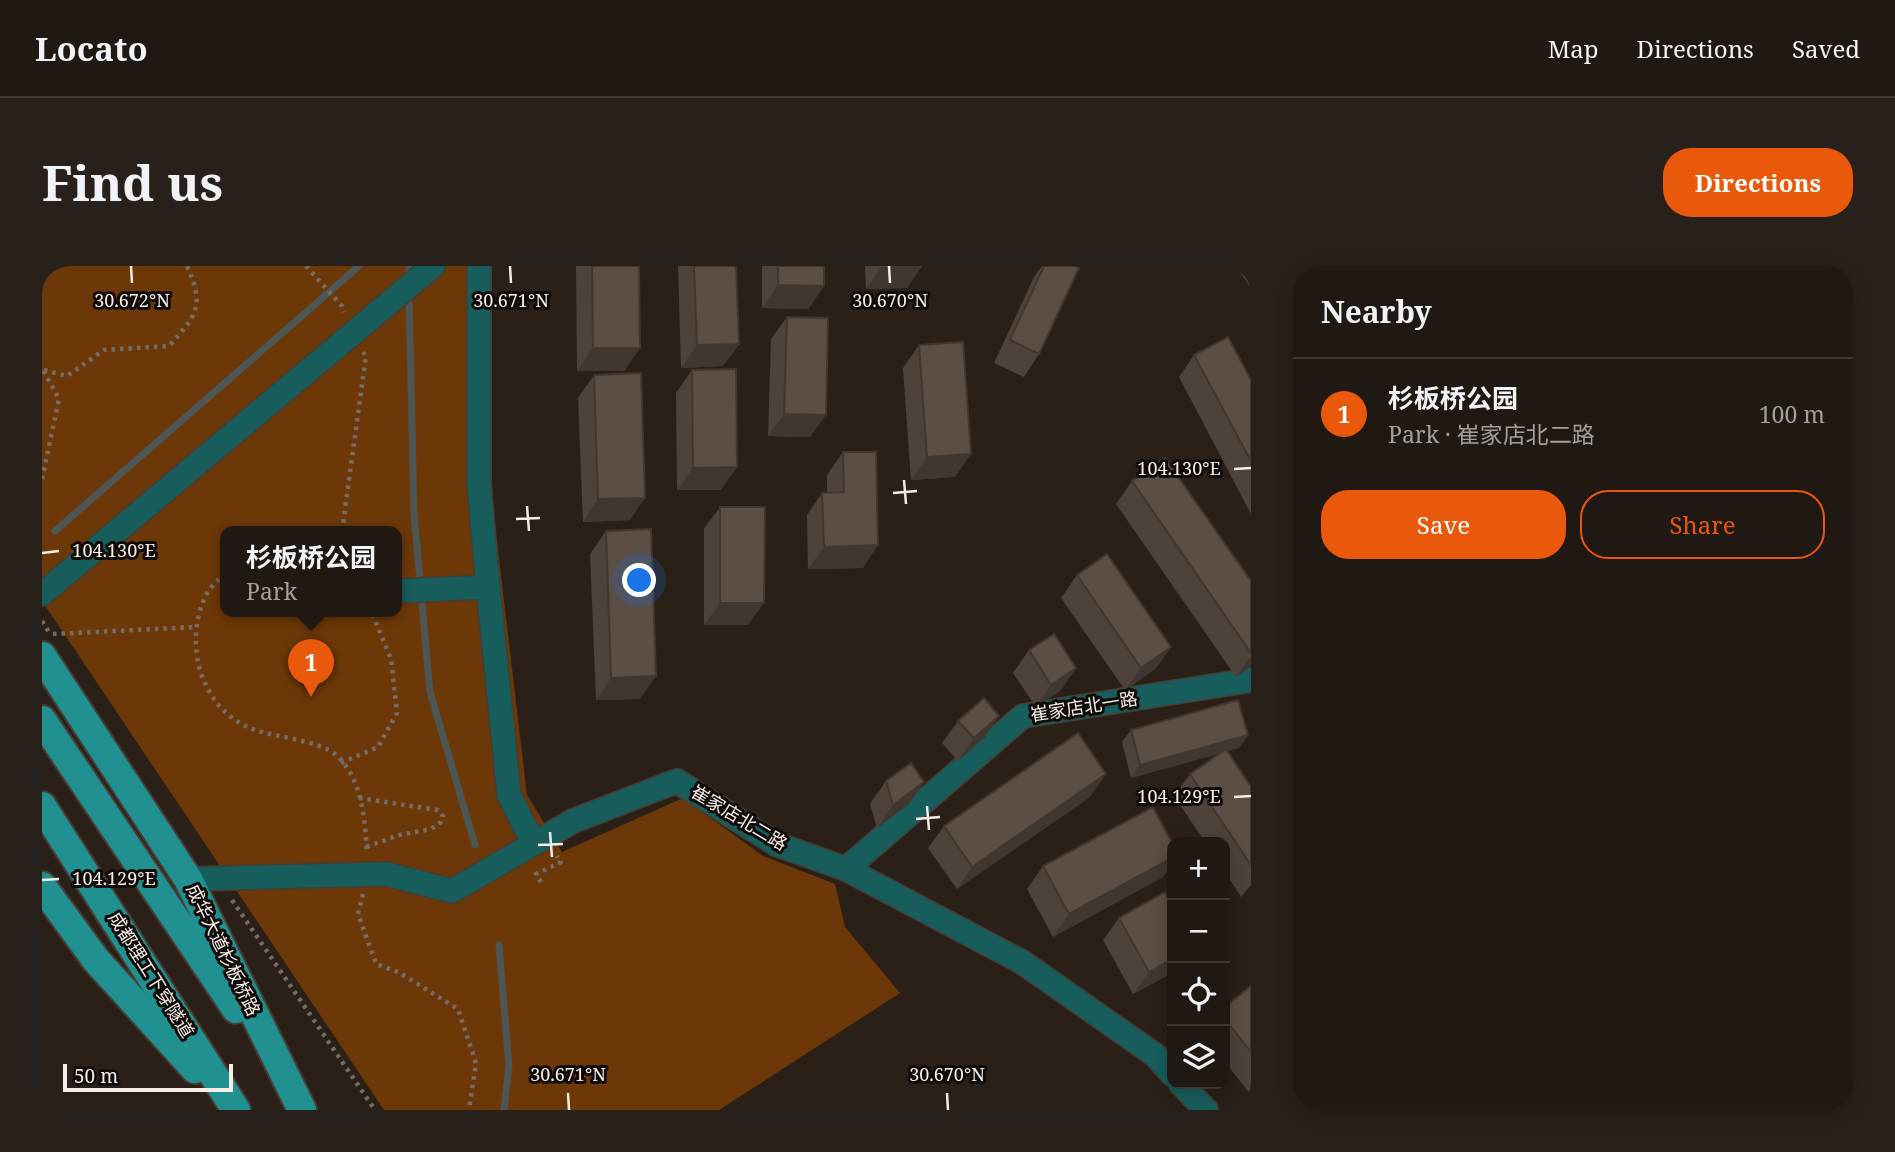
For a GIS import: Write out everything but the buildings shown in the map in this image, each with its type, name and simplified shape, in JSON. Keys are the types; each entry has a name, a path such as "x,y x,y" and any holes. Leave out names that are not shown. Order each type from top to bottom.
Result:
{"main road":[{"name":"成华大道杉板桥路","path":"46,645 188,879 301,1109"},
{"path":"42,720 301,1109"},
{"name":"成都理工下穿隧道","path":"42,806 233,1110"},
{"path":"42,886 96,960 233,1110"}],"street":[{"path":"42,594 432,266"},
{"path":"479,266 479,485 488,587 509,795 533,844"},
{"path":"402,591 488,587"},
{"name":"崔家店北一路","path":"846,869 1023,716 1251,680"},
{"name":"崔家店北二路","path":"188,879 367,873 386,874 452,891 573,821 677,781 776,844 846,869 1022,962 1155,1055 1167,1068"},
{"path":"1186,1089 1206,1110"}],"path":[{"path":"43,370 67,376 104,350 169,346 192,321 198,292 187,266"},
{"path":"306,266 346,310 335,320 366,356 343,526"},
{"path":"42,479 59,399 43,370"},
{"path":"220,578 205,595 195,627 197,671 220,709 253,729 295,739 335,754 341,763 365,811 367,873 358,914 376,964 400,973 458,1009 477,1063 469,1110"},
{"path":"341,763 378,747 397,713 391,659 374,617"},
{"path":"46,645 195,627"},
{"path":"359,798 438,810 443,816 441,822 431,829 399,835 366,847"}],"shaded area":[{"path":"42,266 485,266 493,508 527,795 562,852 683,798 763,856 835,884 845,927 900,993 719,1110 384,1110 42,601"}],"waterway":[{"path":"55,531 359,266"},
{"path":"409,266 409,281"},
{"path":"409,293 414,514 430,692 475,845"},
{"path":"499,945 509,1066 504,1110"}],"place":[{"name":"杉板桥公园","path":"311,697"}]}
